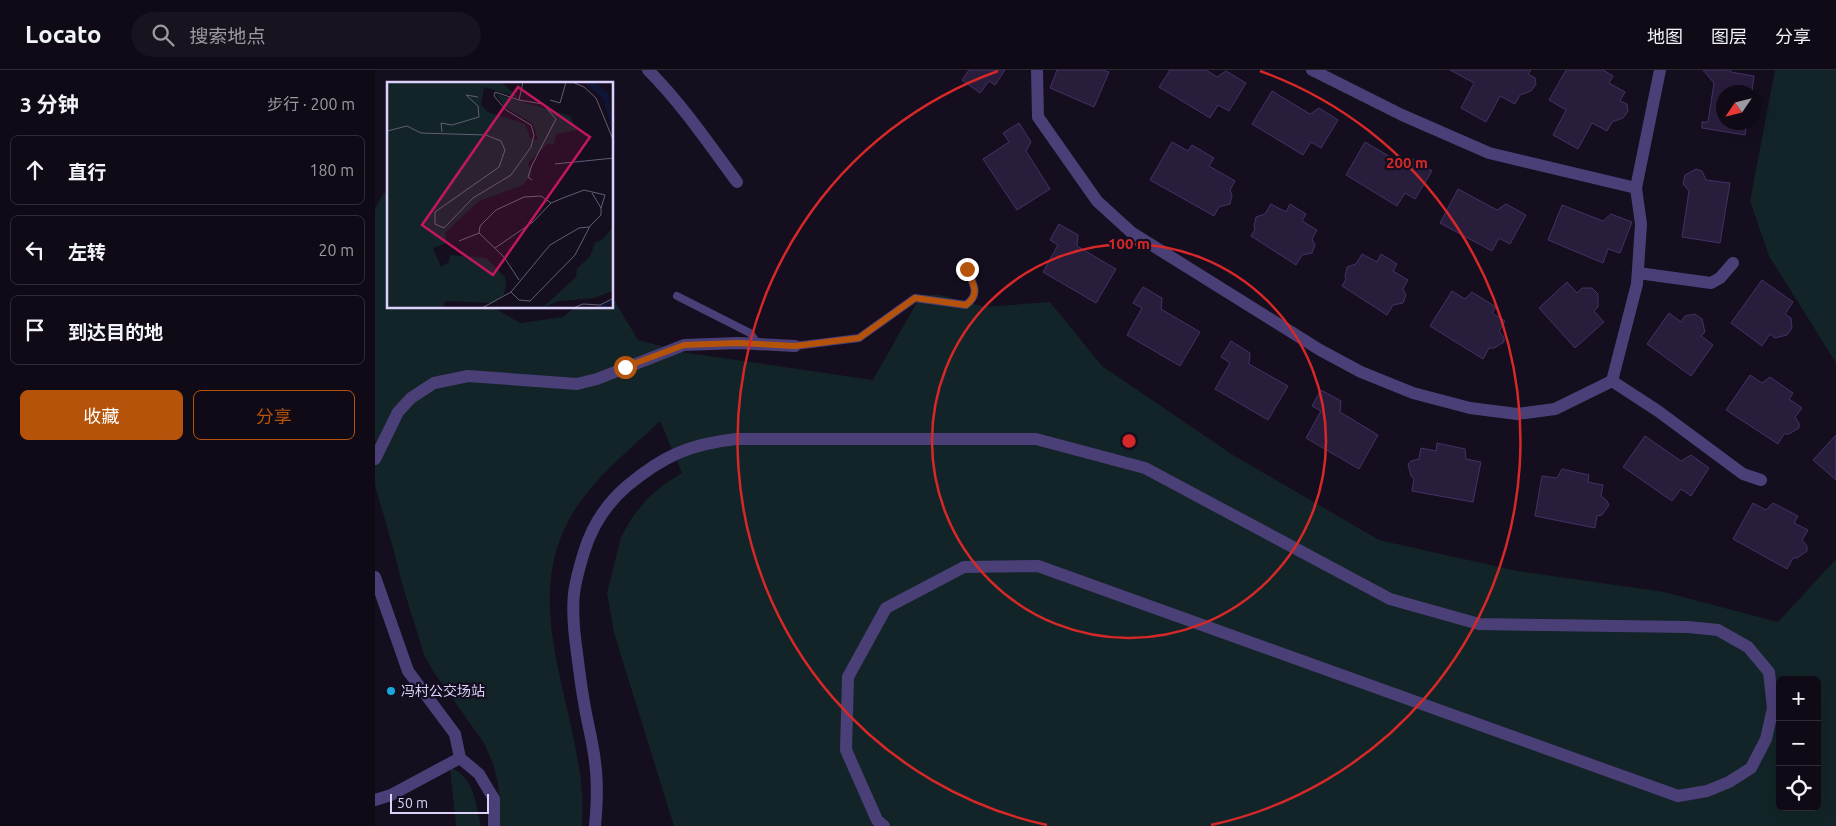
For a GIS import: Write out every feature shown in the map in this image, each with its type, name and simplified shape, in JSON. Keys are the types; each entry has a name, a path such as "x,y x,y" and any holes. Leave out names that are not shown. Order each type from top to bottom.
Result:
{"street":[{"path":"649,70 697,126 737,182"},
{"path":"1037,70 1038,117 1097,201 1131,232 1321,350 1361,372 1413,393 1470,408 1517,414 1555,409 1612,382"},
{"path":"1312,70 1403,115 1489,153 1636,188"},
{"path":"1612,382 1637,284 1641,224 1636,188 1660,70"},
{"path":"1638,273 1711,283 1720,278 1733,263"},
{"path":"375,459 398,412 411,398 434,383 468,376 577,384 597,379 684,345 758,344 795,346"},
{"path":"1612,382 1658,411 1743,474 1761,480"},
{"path":"595,826 597,802 595,761 583,700 575,635 574,592 580,564 599,517 623,490 637,478 669,457 693,446 712,442 736,439 1036,440 1145,468 1390,598 1479,624 1718,630 1748,647 1769,672 1773,708 1766,739 1751,768 1729,782 1707,791 1678,796 1038,566 964,567 886,608 847,678 846,750 877,820 883,826"},
{"path":"375,577 408,671 455,734 460,758 479,774 494,799 494,826"},
{"path":"375,800 391,795 460,758"}],"lane":[{"path":"795,346 859,338 915,298 966,305 973,300 975,292 967,269"},
{"path":"677,296 750,333 758,344"}],"shaded area":[{"path":"1775,70 1836,70 1836,363 1769,256 1750,201"},
{"path":"384,192 387,195 387,309 496,309 520,323 563,317 573,309 614,309 614,300 638,340 688,353 873,380 921,295 940,295 985,307 1050,302 1102,366 1233,455 1379,540 1517,571 1664,592 1778,622 1836,559 1836,826 674,826 614,633 607,593 621,537 633,516 646,500 663,485 682,473 660,421 608,470 580,502 561,537 552,572 550,608 554,644 577,755 582,792 582,826 500,826 498,783 493,764 484,743 435,674 424,655 375,485 375,209"},
{"path":"450,767 465,778 469,784 473,792 481,826 456,826"}],"building":[{"path":"969,70 1005,70 995,85 989,81 980,93 962,80"},
{"path":"1057,70 1103,70 1109,72 1094,107 1050,88"},
{"path":"1170,70 1206,70 1217,77 1226,71 1246,83 1229,111 1218,105 1210,118 1159,87"},
{"path":"1450,70 1531,70 1528,74 1535,78 1536,84 1531,91 1520,95 1515,104 1500,96 1486,122 1461,108 1474,83"},
{"path":"1566,70 1603,70 1613,76 1609,83 1625,92 1620,101 1627,104 1628,111 1623,118 1612,122 1607,131 1592,123 1578,149 1553,135 1566,110 1549,100"},
{"path":"1703,70 1730,70 1731,72 1754,76 1753,85 1716,85 1716,130 1746,130 1745,135 1702,128 1702,122 1708,122 1714,83"},
{"path":"1272,91 1310,114 1319,108 1338,120 1321,148 1311,142 1303,155 1252,124"},
{"path":"1019,123 1031,142 1026,151 1050,189 1017,210 983,159 1009,142 1003,133"},
{"path":"1172,142 1188,151 1192,145 1214,158 1209,166 1235,181 1230,190 1232,196 1230,204 1219,207 1214,216 1150,180"},
{"path":"1365,142 1404,165 1413,159 1432,171 1415,199 1405,193 1397,206 1346,175"},
{"path":"1696,169 1702,171 1706,180 1730,183 1720,243 1682,237 1689,191 1683,184 1685,175"},
{"path":"1458,189 1497,210 1506,204 1526,215 1510,244 1499,238 1492,251 1440,223"},
{"path":"1271,204 1286,212 1290,204 1306,214 1302,221 1317,230 1312,239 1315,245 1312,253 1302,255 1296,265 1251,236 1255,229 1256,217 1265,214"},
{"path":"1562,205 1603,221 1611,214 1632,222 1620,253 1608,249 1603,263 1548,240"},
{"path":"1059,224 1078,235 1077,246 1116,269 1096,303 1043,272 1058,245 1050,240"},
{"path":"1362,254 1377,262 1381,254 1397,264 1393,271 1408,280 1403,289 1406,295 1403,303 1393,305 1387,315 1342,286 1346,279 1347,267 1356,264"},
{"path":"1762,280 1793,302 1785,314 1791,318 1792,328 1787,335 1775,338 1770,334 1762,346 1731,323"},
{"path":"1567,282 1577,293 1582,288 1592,288 1598,294 1598,307 1594,311 1604,322 1575,348 1539,308"},
{"path":"1143,287 1162,298 1161,309 1200,332 1180,366 1127,335 1142,308 1133,303"},
{"path":"1452,291 1465,299 1472,292 1496,307 1492,313 1505,321 1499,331 1504,337 1504,342 1494,348 1489,348 1483,359 1430,326"},
{"path":"1669,313 1681,322 1685,316 1695,314 1702,319 1705,332 1701,336 1713,345 1691,376 1647,344"},
{"path":"1231,341 1250,353 1249,364 1288,386 1268,420 1215,389 1230,363 1221,357"},
{"path":"1750,375 1762,383 1770,377 1793,393 1789,399 1802,408 1795,417 1799,423 1799,428 1789,434 1784,434 1778,444 1726,410"},
{"path":"1321,390 1341,401 1340,412 1378,435 1359,469 1306,438 1321,411 1312,406"},
{"path":"1836,435 1836,480 1813,460"},
{"path":"1645,436 1681,461 1691,455 1709,468 1691,496 1681,489 1672,501 1623,467"},
{"path":"1437,443 1465,449 1466,459 1481,462 1473,502 1412,491 1414,479 1411,476 1408,464 1419,459 1421,448 1436,451"},
{"path":"1562,469 1589,475 1588,482 1603,485 1601,496 1609,505 1602,515 1597,516 1595,528 1535,516 1542,476 1557,478"},
{"path":"1753,503 1766,510 1773,503 1798,516 1794,523 1808,530 1802,540 1807,546 1807,551 1797,558 1793,558 1787,569 1733,539"}],"place":[{"name":"冯村公交场站","path":"391,691"}],"route":[{"path":"625,367 684,345 738,343 795,346 859,338 915,298 966,305 973,300 975,292 967,269"}]}
